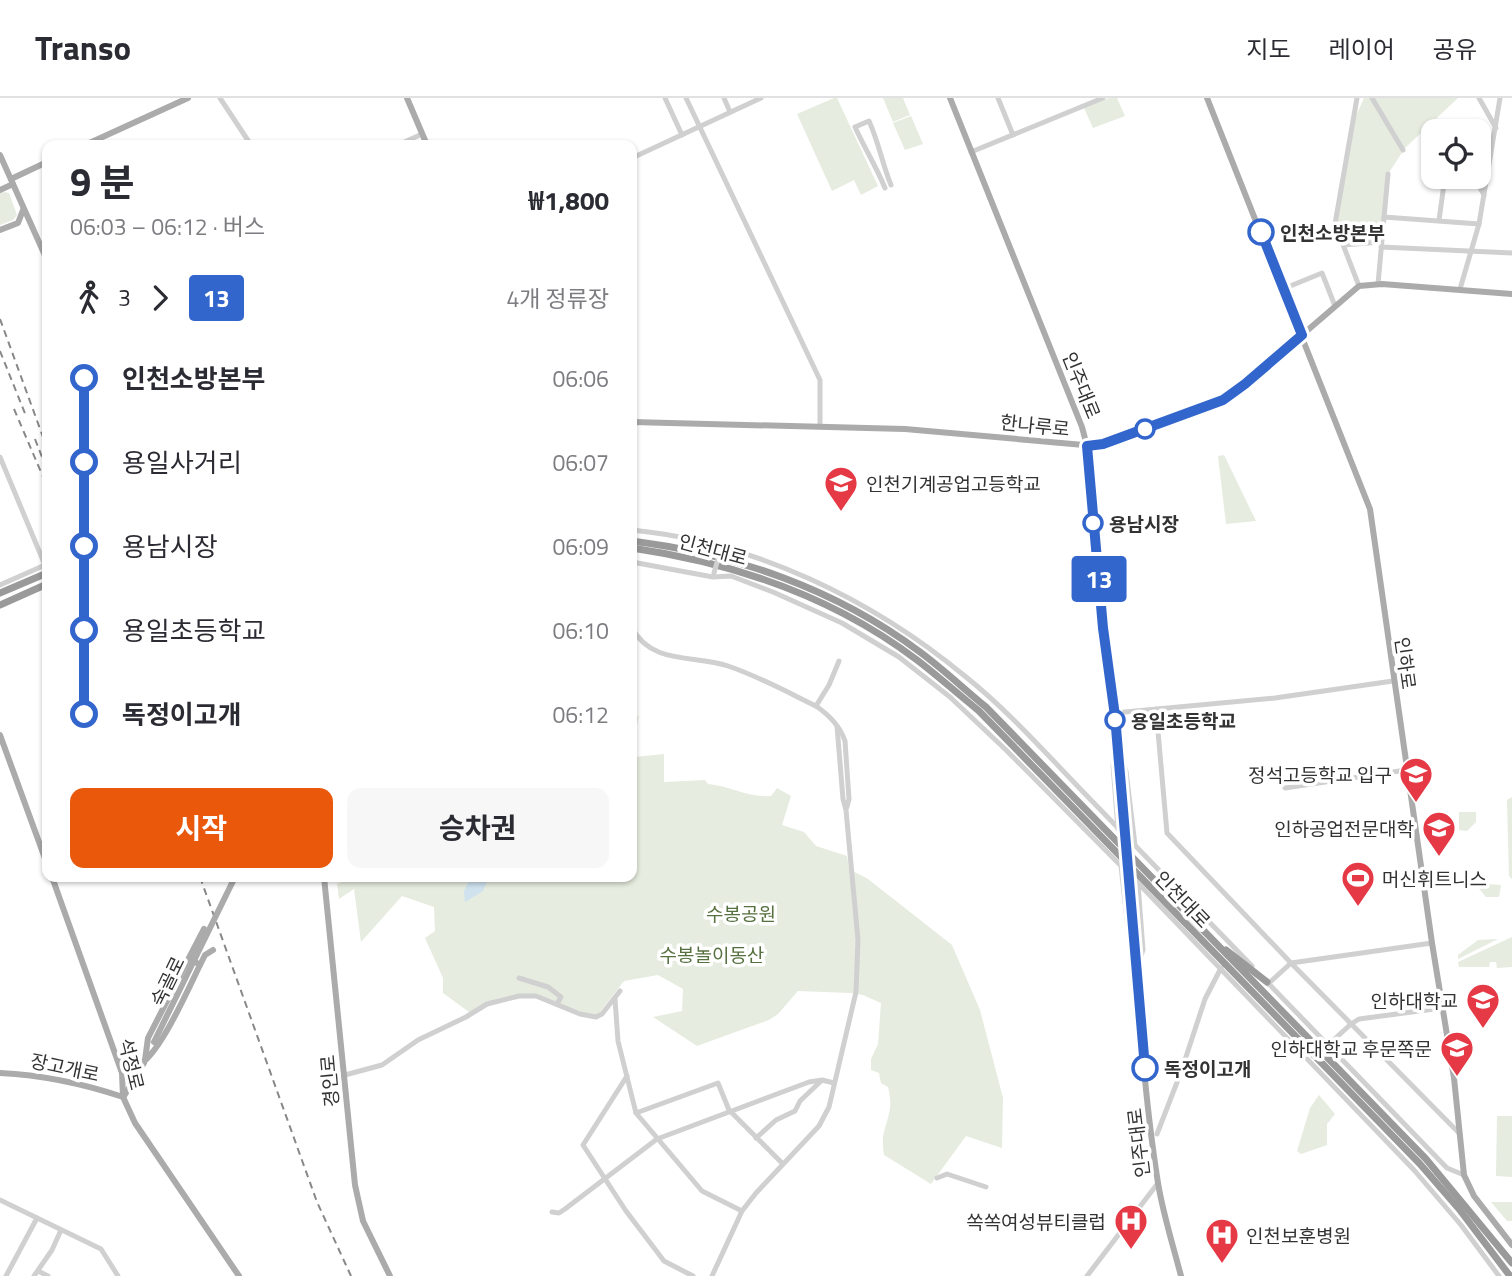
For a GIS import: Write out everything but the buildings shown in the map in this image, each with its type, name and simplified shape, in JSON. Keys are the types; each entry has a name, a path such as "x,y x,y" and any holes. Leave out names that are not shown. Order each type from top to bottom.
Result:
{"highway":[{"name":"인천대로","path":"637,542 670,545 719,556 771,573 860,613 919,652 986,707 1426,1160 1512,1263"},
{"name":"인천대로","path":"637,549 729,567 804,594 856,620 916,659 979,711 1420,1164 1459,1209 1510,1276"},
{"path":"0,593 42,572"},
{"path":"0,605 42,587"},
{"path":"1218,946 1234,955 1268,983"}],"main road":[{"path":"96,140 188,98"},
{"path":"407,98 425,140"},
{"name":"인주대로","path":"950,98 1082,427 1087,446 1103,628 1114,713 1122,828"},
{"name":"인하로","path":"1207,98 1302,335 1336,429 1370,509 1406,770 1454,1079 1464,1175 1474,1196 1512,1245"},
{"path":"0,155 42,249"},
{"path":"0,190 42,165"},
{"path":"0,230 18,223 24,208"},
{"path":"1359,286 1378,284 1512,293"},
{"name":"한나루로","path":"637,422 905,429 1087,446 1103,444 1223,400 1359,286"},
{"path":"0,735 42,849"},
{"name":"인주대로","path":"1130,879 1158,1183 1181,1276"},
{"name":"석정로","path":"54,882 118,1060 122,1073 123,1097 135,1123 239,1276"},
{"name":"숙골로","path":"123,1097 145,1060 233,882"},
{"name":"경인로","path":"324,882 355,1185 363,1221 390,1276"},
{"path":"145,1060 148,1038 204,929"},
{"path":"118,1060 124,1065 134,1067 159,1045 205,956 213,950"},
{"path":"189,958 200,965"},
{"name":"장고개로","path":"0,1073 26,1074 123,1097"}],"street":[{"path":"220,98 248,140"},
{"path":"665,98 682,135"},
{"path":"686,98 820,380 820,426"},
{"path":"724,98 730,112"},
{"path":"637,156 761,98"},
{"path":"998,98 1013,135"},
{"path":"1078,98 1082,107"},
{"path":"971,152 1103,98"},
{"path":"1357,98 1335,224 1359,286"},
{"path":"1372,98 1403,150"},
{"path":"1479,98 1496,128"},
{"path":"1460,289 1479,224 1500,98"},
{"path":"869,121 881,149 880,157 888,186 873,159 867,154 855,127 869,121"},
{"path":"409,140 422,134"},
{"path":"1378,284 1388,174"},
{"path":"1439,220 1443,189"},
{"path":"1481,189 1484,195"},
{"path":"1384,217 1479,224"},
{"path":"1343,245 1364,243 1512,253"},
{"path":"1283,289 1322,273 1335,306"},
{"path":"0,457 42,557"},
{"path":"637,531 667,534 786,569 822,585 896,625 966,677 1122,828 1135,846 1447,1168 1464,1175"},
{"path":"714,575 720,550"},
{"path":"637,563 731,576 773,592 842,623 899,657 950,697 1138,883 1414,1170 1461,1225 1499,1276"},
{"path":"0,584 42,571"},
{"path":"637,635 662,655 727,666 816,706 838,726 845,741 849,799 846,810 858,940 856,992 829,1107 819,1126 742,1212 712,1276"},
{"path":"816,706 830,685 839,661"},
{"path":"1114,713 1235,702 1393,681"},
{"path":"1156,709 1167,833 1291,963 1460,1133"},
{"path":"1117,746 1126,771 1135,846"},
{"path":"1285,788 1406,770"},
{"path":"1121,866 1129,938 1137,967"},
{"path":"1137,967 1143,950 1138,883"},
{"path":"1268,983 1291,963 1432,943"},
{"path":"1155,1133 1181,1072 1205,999 1220,969"},
{"path":"519,978 548,987 561,997 557,1004"},
{"path":"345,1075 382,1065 418,1040 487,1004 519,996 536,996 580,1014 596,1017 602,1014 620,991"},
{"path":"615,998 618,1041 636,1113 702,1191 742,1212"},
{"path":"1328,1045 1359,1019 1442,1008"},
{"path":"1419,1011 1420,1021"},
{"path":"627,1076 583,1145 664,1261 694,1276"},
{"path":"552,1212 559,1213 565,1209 657,1139 809,1082 822,1080 834,1083"},
{"path":"756,1138 776,1120 796,1111 800,1101 822,1080"},
{"path":"636,1113 718,1083 729,1110 783,1164"},
{"path":"937,1178 947,1174 986,1186"},
{"path":"1087,1276 1158,1183"},
{"path":"0,1200 101,1249 118,1276"},
{"path":"6,1276 37,1218"},
{"path":"48,1276 36,1274 61,1230"}],"green space":[{"path":"837,98 878,186 861,195 854,180 832,191 797,114"},
{"path":"883,98 903,98 910,115 893,122"},
{"path":"1109,98 1117,98 1125,116 1093,128 1084,108"},
{"path":"1364,98 1458,98 1436,119 1421,119 1421,133 1405,148 1388,174 1381,242 1345,241 1337,222 1356,116"},
{"path":"911,116 923,144 905,150 893,123"},
{"path":"0,193 9,193 17,215 13,220 0,225"},
{"path":"1224,455 1256,521 1226,524 1218,456"},
{"name":"수봉공원","path":"664,754 664,782 705,780 708,784 762,796 771,796 777,788 791,796 782,825 804,832 816,846 847,856 849,869 868,879 952,945 980,1010 1003,1098 1002,1148 966,1136 931,1184 884,1155 883,1137 890,1100 888,1087 881,1083 879,1073 871,1070 871,1059 878,1044 881,1003 863,995 798,991 778,1014 769,1020 697,1046 653,1017 682,1011 683,989 658,975 624,981 596,1017 536,996 519,996 469,1012 443,993 443,978 425,938 435,931 434,907 402,896 361,942 354,889 339,899 337,884 637,882 637,757"},
{"path":"1512,797 1512,879 1509,876 1507,800"},
{"path":"1459,812 1476,812 1476,822 1467,831 1459,830"},
{"path":"1476,885 1501,885 1499,897 1486,897"},
{"path":"1512,937 1512,967 1497,968 1496,962 1490,962 1489,967 1459,967 1458,962"},
{"path":"1498,939 1458,959 1458,955 1478,940"},
{"path":"1319,1095 1335,1114 1327,1124 1327,1145 1301,1154 1297,1151 1310,1108"},
{"path":"1497,1116 1512,1116 1512,1177 1496,1176"},
{"path":"1491,1202 1512,1202 1512,1221 1507,1221"}],"water":[{"path":"468,882 487,882 483,891 465,902 464,891"}],"tunnel":[{"path":"1125,827 1129,867"}],"railway":[{"path":"0,319 42,434"},
{"path":"0,351 26,416"},
{"path":"14,409 42,474"},
{"path":"35,439 42,457"},
{"path":"202,882 317,1202 351,1276"}],"bus line":[{"name":"13","path":"1145,1068 1115,716 1103,628 1087,446 1103,444 1223,400 1302,335 1261,232"}],"place":[{"name":"인천소방본부","path":"1261,232"},
{"name":"인천기계공업고등학교","path":"841,513"},
{"name":"용남시장","path":"1093,523"},
{"name":"용일초등학교","path":"1115,720"},
{"name":"정석고등학교 입구","path":"1416,804"},
{"name":"인하공업전문대학","path":"1439,858"},
{"name":"머신휘트니스","path":"1358,908"},
{"name":"인하대학교","path":"1483,1030"},
{"name":"독정이고개","path":"1145,1068"},
{"name":"인하대학교 후문쪽문","path":"1457,1078"},
{"name":"쏙쏙여성뷰티클럽","path":"1131,1251"},
{"name":"인천보훈병원","path":"1222,1265"}],"park label":[{"name":"수봉놀이동산","path":"712,954"}]}
